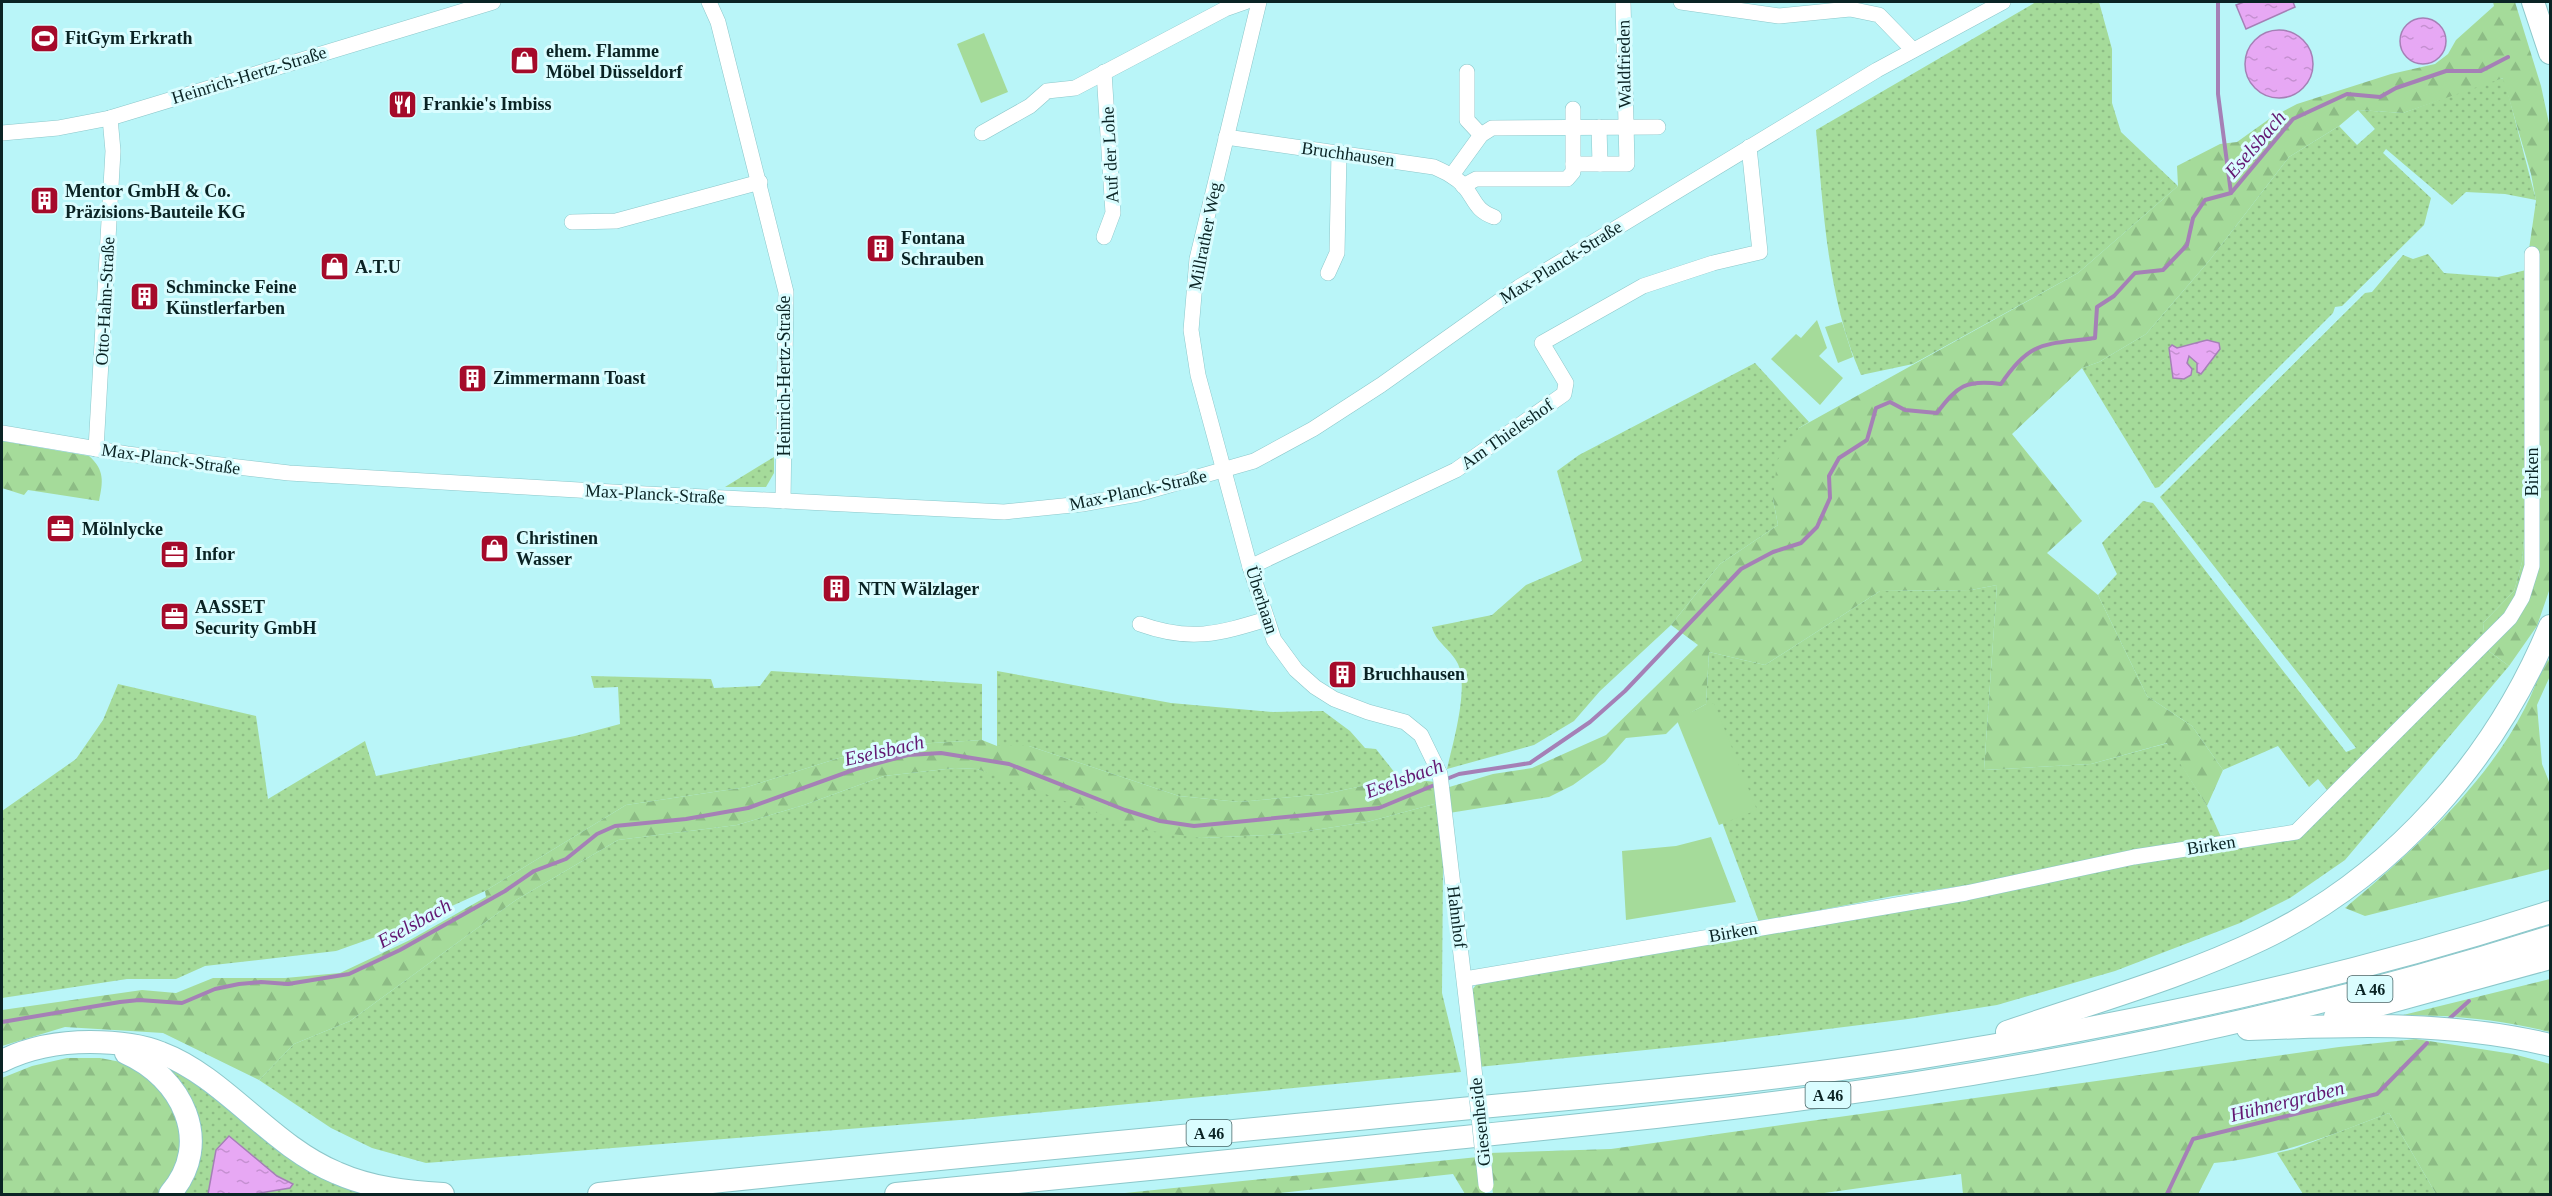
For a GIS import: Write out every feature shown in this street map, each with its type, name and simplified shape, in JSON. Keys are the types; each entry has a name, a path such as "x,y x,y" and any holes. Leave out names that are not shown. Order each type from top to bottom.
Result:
{"highway":[{"path":"2533,2 2550,54"},
{"path":"1940,1055 2216,960 2264,938 2319,907 2390,853 2448,794 2500,723 2522,687 2550,626"},
{"name":"A 46","path":"599,1194 856,1166 1626,1093 1940,1055 2119,1023 2259,993 2413,953 2550,912"},
{"name":"A 46","path":"896,1194 1550,1129 1794,1100 2032,1063 2187,1032 2400,981 2550,937"},
{"path":"2289,1028 2406,999 2550,958"},
{"path":"2187,1032 2413,1025 2486,1032 2550,1045"},
{"path":"96,1042 146,1062 179,1095 189,1128 190,1149 184,1171 170,1194"},
{"path":"2,1061 46,1046 96,1042 140,1046 162,1053 212,1084 302,1155 336,1173 376,1186 443,1194"}],"street":[{"name":"Heinrich-Hertz-Straße","path":"2,133 58,128 110,118 492,2"},
{"name":"Heinrich-Hertz-Straße","path":"709,2 718,22 760,182 780,260 787,302 783,501"},
{"path":"982,133 1030,106 1047,91 1075,88 1225,9 1245,2"},
{"name":"Millrather Weg","path":"1225,471 1198,375 1191,330 1197,259 1259,2"},
{"name":"Waldfrieden","path":"1573,164 1627,164 1623,2"},
{"path":"1681,2 1779,16 1806,8 1850,9 1879,15 1913,50"},
{"name":"Max-Planck-Straße","path":"2,432 212,466 289,474 783,501 1004,512 1031,511 1138,494 1254,461 1330,419 1519,286 1913,50 2003,2"},
{"name":"Auf der Lohe","path":"1104,72 1113,213 1104,237"},
{"path":"1458,181 1482,135 1467,120 1467,72"},
{"path":"1458,181 1567,179 1573,172 1573,109"},
{"name":"Otto-Hahn-Straße","path":"96,449 113,151 110,118"},
{"name":"Waldfrieden","path":"1599,127 1600,164"},
{"name":"Waldfrieden","path":"1482,135 1492,128 1658,127"},
{"name":"Bruchhausen","path":"1226,137 1416,163 1458,181"},
{"name":"Am Thieleshof","path":"1250,567 1456,470 1564,394 1566,383 1542,343 1643,286 1713,263 1760,252 1749,147"},
{"path":"1328,273 1337,253 1339,152"},
{"path":"1458,181 1481,212 1494,217"},
{"path":"572,222 616,221 760,182"},
{"name":"Birken","path":"1465,979 1966,893 2134,857 2296,832 2510,618 2523,598 2532,566 2532,254"},
{"name":"Überhaan","path":"1225,471 1250,567 1274,640 1315,687 1334,699 1368,712 1405,722 1421,735 1441,780"},
{"path":"1140,624 1169,634 1214,634 1267,619"},
{"name":"Hahnhof","path":"1441,780 1472,1048"},
{"name":"Giesenheide","path":"1472,1048 1488,1190"}],"green space":[{"path":"2036,2 2099,2 2112,49 2112,103 2121,132 2178,186 2078,273 1913,364 1861,375 1841,315 1834,285 1816,130"},
{"path":"2493,2 2515,2 2541,86 2550,128 2550,588 2537,626 2509,666 2486,649 2483,623 2514,591 2522,562 2526,515 2524,326 2526,270 2536,201 2531,174 2503,78 2403,113 2358,110 2339,126 2289,157 2209,261 2146,334 2099,362 2082,368 2012,434 2082,521 2047,553 2098,595 2147,696 2192,726 2223,770 2207,806 2167,743 2091,764 1984,770 1997,585 1971,590 1880,591 1765,665 1709,652 1706,704 1683,717 1666,734 1626,738 1605,762 1573,785 1549,797 1449,813 1446,788 1493,774 1532,768 1606,735 1698,645 1671,625 1720,564 1778,525 1773,499 1777,461 1799,428 2078,273 2178,186 2177,166 2220,144 2237,142 2272,117 2297,104 2391,74 2435,64 2448,54 2456,40 2494,6"},
{"path":"984,33 1008,92 981,103 957,44"},
{"path":"2504,78 2536,200 2505,194 2466,192 2452,205 2386,149 2383,153 2431,198 2424,225 2342,306 2335,307 2333,313 2159,487 2155,488 2082,368 2099,362 2146,334 2209,261 2289,157 2339,126 2357,145 2375,129 2358,110 2403,113"},
{"path":"2428,254 2444,273 2498,277 2526,270 2524,326 2526,515 2522,562 2514,591 2483,623 2486,649 2509,666 2345,860 2290,898 2240,923 2115,971 1997,1005 1908,1019 1715,1043 1478,1067 1472,990 1480,980 2123,864 2300,837 2335,800 2318,779 2309,787 2278,746 2223,770 2192,726 2147,696 2098,595 2117,574 2102,543 2143,501 2153,503 2346,752 2356,748 2160,497 2365,293 2372,292 2403,255 2413,259"},
{"path":"1817,320 1827,348 1819,356 1843,378 1820,405 1771,359 1796,334 1801,338"},
{"path":"1842,322 1853,357 1838,363 1825,327"},
{"path":"1755,363 1809,422 1799,428 1773,499 1778,525 1720,564 1671,625 1600,691 1574,721 1534,745 1447,769 1459,716 1461,674 1455,659 1434,633 1432,627 1492,615 1526,585 1582,561 1557,471 1579,455"},
{"path":"2,441 89,456 100,471 99,501 28,490 24,495 2,488"},
{"path":"774,457 774,473 766,487 725,487"},
{"path":"1997,585 1984,770 2091,764 2168,743 2207,806 2221,837 2003,880 1893,896 1759,922 1683,717 1706,704 1709,652 1765,665 1880,591 1971,590"},
{"path":"2550,660 2550,676 2537,705 2542,764 2550,784 2550,869 2365,916 2345,908 2421,841 2468,791 2509,736 2528,702 2545,661"},
{"path":"771,671 982,684 982,740 916,744 839,758 747,787 626,805 485,891 412,924 336,951 205,966 176,979 127,979 2,998 2,811 76,759 103,720 118,684 256,716 268,799 365,741 376,776 575,736 620,724 618,687 594,688 591,676 711,679 714,688 760,686"},
{"path":"997,671 1171,703 1273,712 1323,711 1350,731 1365,748 1376,749 1399,778 1325,794 1239,802 1179,796 1029,746 997,746"},
{"path":"1714,703 1757,810 1719,825 1676,718"},
{"path":"982,740 997,746 1029,746 1179,796 1239,802 1325,794 1399,778 1436,782 1438,803 1367,822 1288,834 1201,838 1144,830 977,769 955,768 884,776 804,805 737,825 618,840 516,900 350,1021 294,1044 259,1080 163,1033 65,1027 2,1046 2,1010 142,990 176,993 213,978 285,978 340,973 410,940 486,897 485,891 626,805 747,787 839,758 916,744"},
{"path":"955,768 977,769 1201,838 1288,834 1367,822 1438,803 1443,860 1442,993 1461,1072 972,1119 426,1163 372,1148 331,1128 259,1080 294,1044 350,1021 516,900 618,840 737,825 804,805 884,776"},
{"path":"1711,837 1736,902 1626,920 1622,851 1676,846"},
{"path":"2550,979 2550,1032 2475,1019 2399,1016"},
{"path":"2416,1039 2513,1054 2550,1064 2550,1194 2436,1194 2389,1113 2281,1151 2214,1163 2198,1194 1963,1194 1961,1174 1817,1194 1493,1194 1489,1153 1611,1149 2339,1047"},
{"path":"159,1057 389,1194 176,1194"},
{"path":"67,1058 100,1058 126,1063 163,1087 182,1131 181,1156 160,1194 2,1194 2,1078 32,1066"},
{"path":"2389,1113 2436,1194 2303,1194 2277,1153 2294,1149"},
{"path":"1478,1157 1485,1194 1465,1194 1453,1174 1271,1194 1115,1194"}],"water":[{"path":"2244,2 2293,2 2295,7 2246,29 2236,5"},
{"path":"2423,18 2439,25 2446,41 2439,57 2423,64 2407,57 2400,41 2407,25"},
{"path":"2279,30 2292,33 2303,40 2310,51 2313,64 2310,77 2303,88 2292,95 2279,98 2266,95 2255,88 2248,77 2245,64 2248,51 2255,40 2266,33"},
{"path":"2207,340 2219,343 2220,349 2201,374 2197,372 2197,363 2189,356 2187,363 2192,369 2191,375 2184,379 2173,378 2169,348 2172,345 2177,348"},
{"path":"229,1136 277,1176 293,1184 290,1188 254,1194 208,1194 216,1150"}],"waterway":[{"path":"2218,2 2218,94 2231,193"},
{"name":"Eselsbach","path":"1444,780 1459,774 1530,763 1590,722 1625,691 1741,569 1773,552 1801,543 1817,527 1830,498 1829,476 1839,458 1867,440 1876,408 1890,402 1905,410 1937,413 1963,386 1979,383 2001,384 2021,359 2040,347 2095,338 2097,307 2114,296 2135,273 2163,270 2187,245 2193,218 2205,200 2231,193 2293,119 2347,94 2380,97 2396,88 2446,71 2481,71 2508,57"},
{"name":"Eselsbach","path":"2,1022 120,1002 139,1000 182,1003 215,989 239,984 261,982 288,984 349,974 400,950 505,891 534,871 566,859 597,834 615,826 686,819 748,808 856,769 908,755 941,753 1009,764 1125,810 1160,821 1194,826 1379,808 1437,784"},
{"name":"Hühnergraben","path":"2449,1019 2469,1001"},
{"name":"Hühnergraben","path":"2167,1194 2193,1139 2377,1094 2427,1043"}],"place":[{"name":"FitGym Erkrath","path":"44,38"},
{"name":"ehem. Flamme Möbel Düsseldorf","path":"525,61"},
{"name":"Frankie's Imbiss","path":"402,104"},
{"name":"Mentor GmbH & Co. Präzisions-Bauteile KG","path":"44,201"},
{"name":"Fontana Schrauben","path":"880,248"},
{"name":"A.T.U","path":"334,267"},
{"name":"Schmincke Feine Künstlerfarben","path":"145,297"},
{"name":"Zimmermann Toast","path":"472,378"},
{"name":"Mölnlycke","path":"61,529"},
{"name":"Christinen Wasser","path":"495,548"},
{"name":"Infor","path":"174,554"},
{"name":"NTN Wälzlager","path":"837,589"},
{"name":"AASSET Security GmbH","path":"174,617"},
{"name":"Bruchhausen","path":"1342,674"}]}
